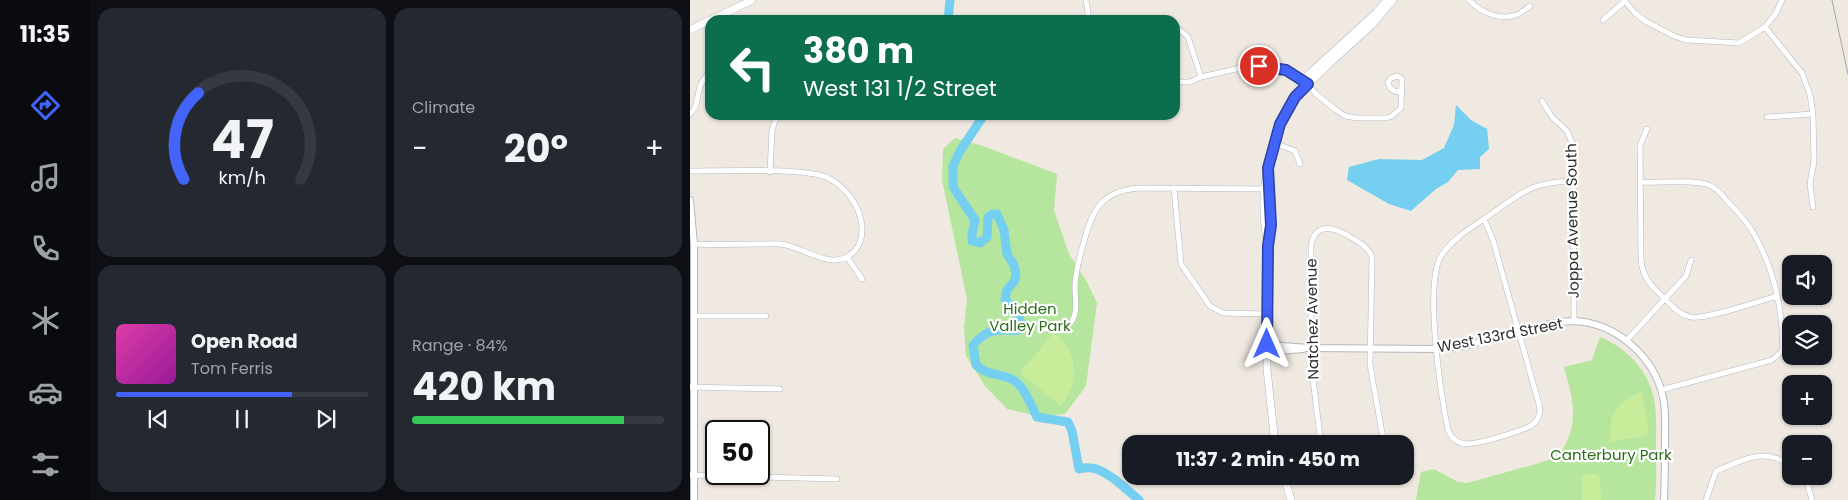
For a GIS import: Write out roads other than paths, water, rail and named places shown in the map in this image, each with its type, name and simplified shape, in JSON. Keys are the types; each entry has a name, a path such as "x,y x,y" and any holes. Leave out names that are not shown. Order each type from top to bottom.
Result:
{"main road":[{"path":"720,15 752,0"},
{"path":"1274,435 1269,396 1267,348 1268,246 1271,225 1268,168 1280,124 1295,97 1306,82 1376,13 1386,0"},
{"path":"1306,82 1372,25 1393,0"},
{"path":"690,30 705,22"},
{"path":"1287,485 1291,500"}],"street":[{"path":"1086,0 1088,15"},
{"path":"1469,0 1483,12 1510,17 1519,15 1530,6"},
{"path":"1603,20 1624,0 1635,13 1664,32 1686,40 1738,43 1765,27 1776,13 1782,0"},
{"path":"1765,27 1802,73 1810,96 1813,114 1814,161 1810,184 1813,207"},
{"path":"1180,30 1188,37 1201,77"},
{"path":"1180,82 1190,82 1201,77 1259,66 1286,70 1306,82 1315,93 1336,110 1345,116 1357,118 1386,118 1392,116 1401,108 1402,97 1400,90"},
{"path":"690,114 694,111 699,87 705,77"},
{"name":"Joppa Avenue South","path":"1542,101 1552,117 1567,131 1573,145 1574,321"},
{"path":"1767,117 1813,114"},
{"path":"770,172 772,130 775,120"},
{"path":"1647,129 1640,145 1642,269 1651,286 1678,311 1690,317 1777,296"},
{"path":"1275,143 1295,151 1300,164"},
{"path":"690,170 807,173 829,178 846,191 858,209 863,236 860,243 847,257 827,260 784,244 694,244"},
{"path":"1484,219 1493,240 1540,408 1539,418 1535,424 1472,444 1458,442 1448,430 1436,349 1434,278 1438,263 1453,242 1484,219 1529,188 1548,182 1573,181"},
{"path":"1640,182 1710,185 1744,219 1755,236 1767,264 1777,296 1783,329 1782,351 1772,360 1661,390"},
{"path":"1174,188 1181,264 1210,306 1224,313 1267,314"},
{"path":"1043,329 1063,328 1073,320 1076,307 1075,280 1088,224 1098,205 1114,193 1126,189 1268,189"},
{"path":"690,200 694,244 692,387 692,475 694,500"},
{"name":"Natchez Avenue","path":"1320,435 1311,372 1310,348 1312,240 1318,232 1327,228 1338,230 1351,237 1367,248 1372,257 1370,348"},
{"path":"847,257 862,279"},
{"path":"1627,340 1686,276 1691,260"},
{"path":"694,316 766,316"},
{"name":"West 133rd Street","path":"1267,348 1287,352 1310,348 1436,349 1464,346 1550,324 1574,321 1604,328 1627,340 1642,355 1650,365 1661,390 1664,411 1664,500"},
{"path":"1370,348 1370,365 1382,435"},
{"path":"692,387 780,389"},
{"path":"1706,500 1716,471 1752,457 1768,456 1782,461"},
{"path":"692,475 837,479"},
{"path":"1807,485 1812,500"}],"water":[{"path":"1456,105 1471,120 1487,129 1489,149 1480,157 1480,169 1458,170 1448,182 1436,189 1411,211 1389,204 1347,180 1349,167 1379,159 1422,160 1444,148 1454,125"}],"waterway":[{"path":"948,15 950,0"},
{"path":"981,120 960,151 953,166 953,187 975,220 972,241 980,243 987,237 988,217 992,214 997,214 1004,230 1007,254 1014,265 1016,274 1015,280 1007,290 1005,299 1018,316 1021,329 1015,331 996,330 980,338 973,345 976,365 989,373 1004,376 1019,384 1037,417 1068,422 1072,431 1079,469 1090,468 1103,472 1139,500"}],"railway":[{"path":"1832,0 1848,74"}],"park label":[{"name":"Hidden Valley Park","path":"1030,316"},
{"name":"Canterbury Park","path":"1611,454"}]}
